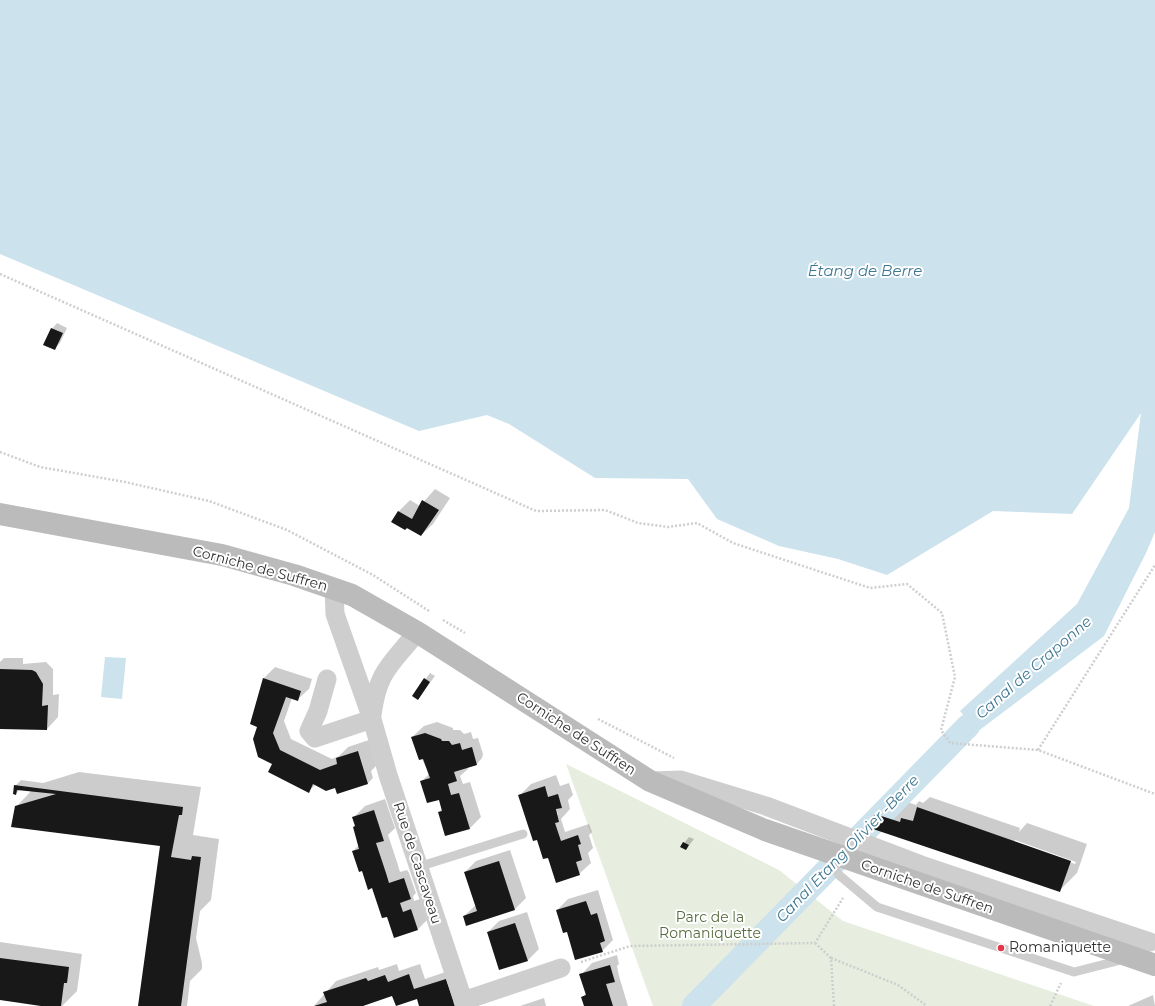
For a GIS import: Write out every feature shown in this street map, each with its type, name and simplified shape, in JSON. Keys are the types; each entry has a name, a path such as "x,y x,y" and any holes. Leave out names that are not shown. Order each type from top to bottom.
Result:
{"main road":[{"name":"Corniche de Suffren","path":"0,514 222,556 294,575 352,595 417,632 650,781 765,830 822,851 1155,965"}],"street":[{"name":"Rue de Cascaveau","path":"334,589 335,614 372,718 388,775 464,1004"},
{"name":"Rue de Cascaveau","path":"372,718 379,682 389,664 417,632"},
{"path":"327,679 318,711 309,731 315,738 372,718"},
{"path":"650,781 681,780 766,806 921,864 1153,941"},
{"path":"1132,957 1153,941"},
{"path":"464,1004 561,968"}],"lane":[{"path":"418,867 523,834"},
{"path":"822,851 839,875 877,907 1074,972 1132,957"}],"path":[{"path":"0,274 536,511 605,510 638,524 668,527 696,523 733,543 870,588 907,584 942,612 955,677 941,730 950,743 1038,750 1155,794"},
{"path":"1038,750 1155,565"},
{"path":"815,943 851,886"},
{"path":"561,968 630,946 815,943 831,958 898,985 927,1006"},
{"path":"831,958 834,1006"},
{"path":"1050,1006 1066,970"}],"green space":[{"name":"Parc de la Romaniquette","path":"566,764 779,870 843,921 1094,1006 653,1006"}],"water":[{"name":"Étang de Berre","path":"0,0 1155,0 1155,532 1104,636 977,732 960,711 1077,604 1129,508 1141,413 1072,514 993,511 887,575 838,559 779,546 717,519 688,479 595,478 509,424 487,415 419,431 0,254"},
{"path":"105,657 126,658 122,699 101,697"}],"building":[{"path":"51,328 63,333 55,350 43,345"},
{"path":"422,500 439,510 421,536 407,528 405,530 391,522 398,511 412,519"},
{"path":"0,669 32,670 36,672 43,684 42,706 48,705 47,730 0,729"},
{"path":"263,678 301,691 298,701 286,697 273,733 280,750 320,770 337,764 336,758 358,751 368,784 337,794 335,788 326,791 313,784 309,793 268,772 272,764 258,757 253,739 257,727 250,724"},
{"path":"424,678 430,682 418,700 412,696"},
{"path":"425,733 441,739 442,741 449,741 452,745 460,743 462,750 472,747 477,765 454,772 457,781 448,784 451,795 459,793 470,829 445,836 438,812 442,811 439,800 427,803 420,781 430,778 423,759 419,760 411,737"},
{"path":"14,785 183,807 182,815 179,815 171,857 191,860 192,856 201,857 181,1006 138,1006 160,846 11,827 15,806 56,794 17,790 16,795 13,794"},
{"path":"545,786 548,797 558,794 562,808 556,809 559,822 555,823 561,841 578,835 581,844 578,845 582,860 576,862 580,875 556,883 548,858 543,859 537,840 533,841 518,795"},
{"path":"917,807 1071,861 1060,892 870,828 875,814 900,822 901,818 913,821"},
{"path":"374,810 384,841 376,843 389,883 404,878 411,899 400,903 403,912 411,909 418,930 394,938 387,917 382,918 372,888 368,890 362,871 359,872 352,851 359,849 352,817"},
{"path":"683,842 689,845 686,850 680,847"},
{"path":"499,861 515,910 466,926 463,916 477,911 464,872"},
{"path":"586,901 591,915 597,913 605,941 600,943 603,952 575,960 567,932 563,933 556,910"},
{"path":"515,923 528,961 499,970 487,932"},
{"path":"0,958 69,967 67,983 64,983 61,1006 41,1006 0,1000"},
{"path":"610,965 615,982 606,984 613,1006 584,1006 581,997 586,995 579,974"},
{"path":"409,974 414,989 446,979 455,1006 419,1006 417,999 396,1006 392,996 363,1006 314,1006 327,1002 323,992 366,978 368,981 385,975 388,982"}],"waterway":[{"name":"Canal Etang Olivier -Berre","path":"694,1006 968,726"}],"place":[{"name":"Romaniquette","path":"1001,948"}],"water label":[{"name":"Canal de Craponne","path":"1034,668"}]}
